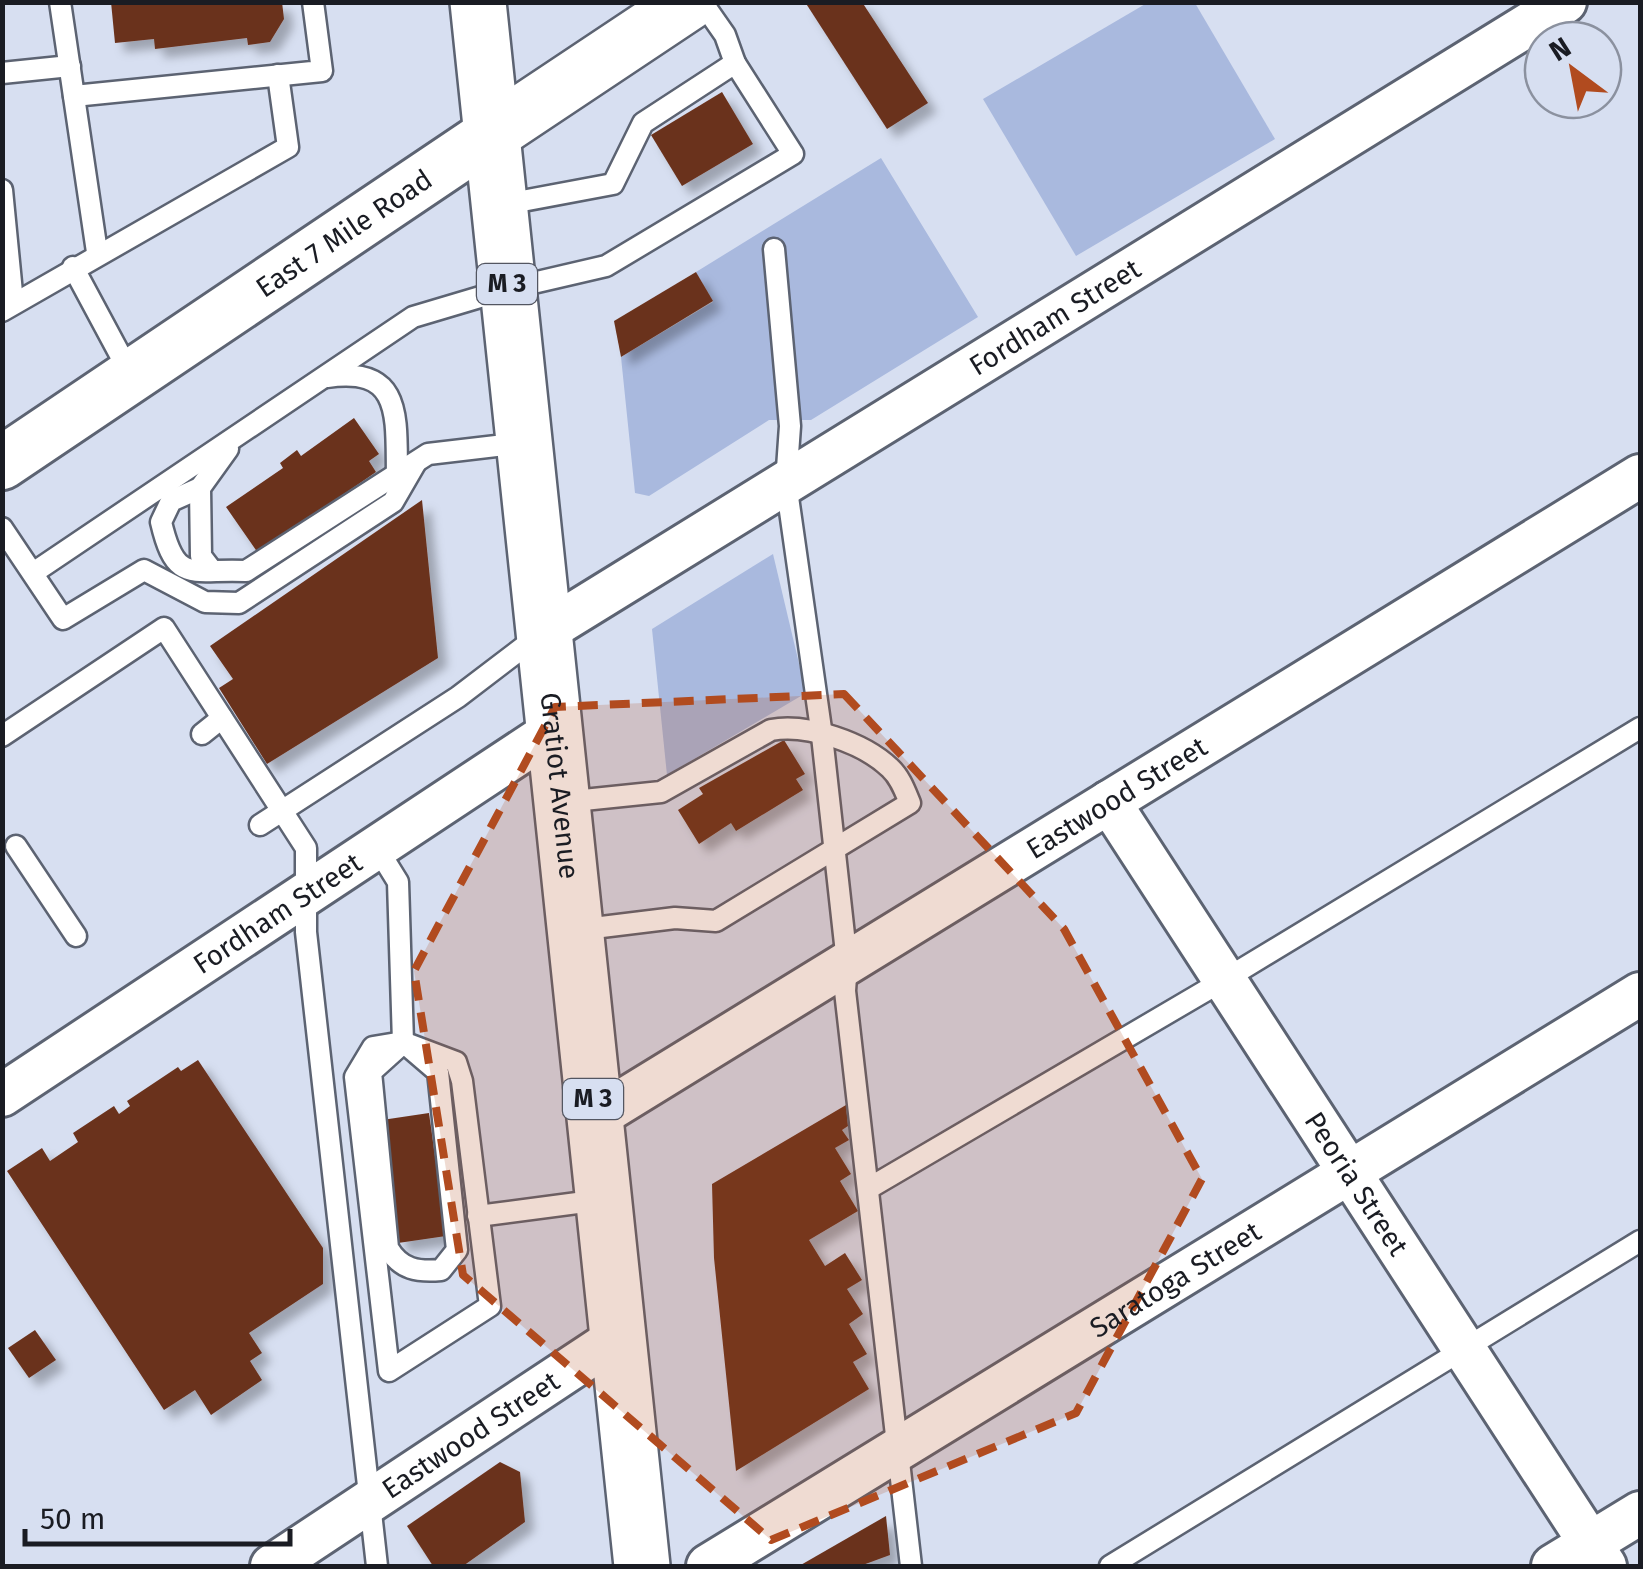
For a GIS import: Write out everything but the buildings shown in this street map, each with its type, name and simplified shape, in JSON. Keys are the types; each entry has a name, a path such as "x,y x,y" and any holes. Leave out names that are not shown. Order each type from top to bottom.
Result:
{"main road":[{"name":"Gratiot Avenue","path":"478,2 642,1566"},
{"name":"East 7 Mile Road","path":"491,134 688,2"}],"street":[{"name":"Fordham Street","path":"544,632 1565,2"},
{"name":"East 7 Mile Road","path":"2,464 491,134"},
{"name":"Eastwood Street","path":"595,1118 1640,476"},
{"name":"Fordham Street","path":"2,1096 554,730"},
{"name":"Peoria Street","path":"1110,802 1598,1555"},
{"name":"Saratoga Street","path":"708,1566 1640,994"},
{"name":"Eastwood Street","path":"272,1566 618,1338"},
{"path":"1554,1566 1598,1555 1640,1513"}],"lane":[{"path":"60,2 98,252"},
{"path":"74,96 322,71 313,2"},
{"path":"33,572 412,317 606,266 793,154 735,63 725,35 702,2"},
{"path":"499,205 613,184 643,123 735,63"},
{"path":"2,73 70,66"},
{"path":"2,190 8,307 98,252 288,147 278,76"},
{"path":"774,249 790,426 786,484 822,736 847,962 846,991 911,1566"},
{"path":"73,267 133,379"},
{"path":"324,377 348,374 376,378 390,395 397,476"},
{"path":"238,436 200,488 172,501 160,522 171,559 182,570 196,574 211,569 246,571 428,454 524,443"},
{"path":"2,528 63,620 144,570 205,602 240,603 394,502 415,464"},
{"path":"200,488 201,556 211,569"},
{"path":"2,736 164,628 306,848 308,951 377,1566"},
{"path":"260,825 458,697 544,632"},
{"path":"202,734 222,718"},
{"path":"562,802 661,792 771,730 802,728 875,754 895,772 910,803 716,921 676,918 575,930"},
{"path":"870,1186 1224,980 1640,728"},
{"path":"16,846 76,936"},
{"path":"376,848 398,882 403,1042 438,1072 457,1250 441,1270 417,1272 396,1260 388,1248 372,1072 403,1042"},
{"path":"403,1042 456,1062 490,1306 390,1371 354,1077 373,1048 403,1042"},
{"path":"478,1216 604,1200"},
{"path":"1110,1566 1640,1241"}],"highlighted area":[{"path":"844,694 1064,929 1202,1179 1076,1413 771,1540 463,1275 414,971 555,707"}],"shaded area":[{"path":"1147,3 1195,3 1275,139 1076,256 983,99"},
{"path":"881,158 978,317 811,420 769,420 649,496 635,493 621,357 713,302 696,272"},
{"path":"773,554 806,693 667,775 652,629"}]}
